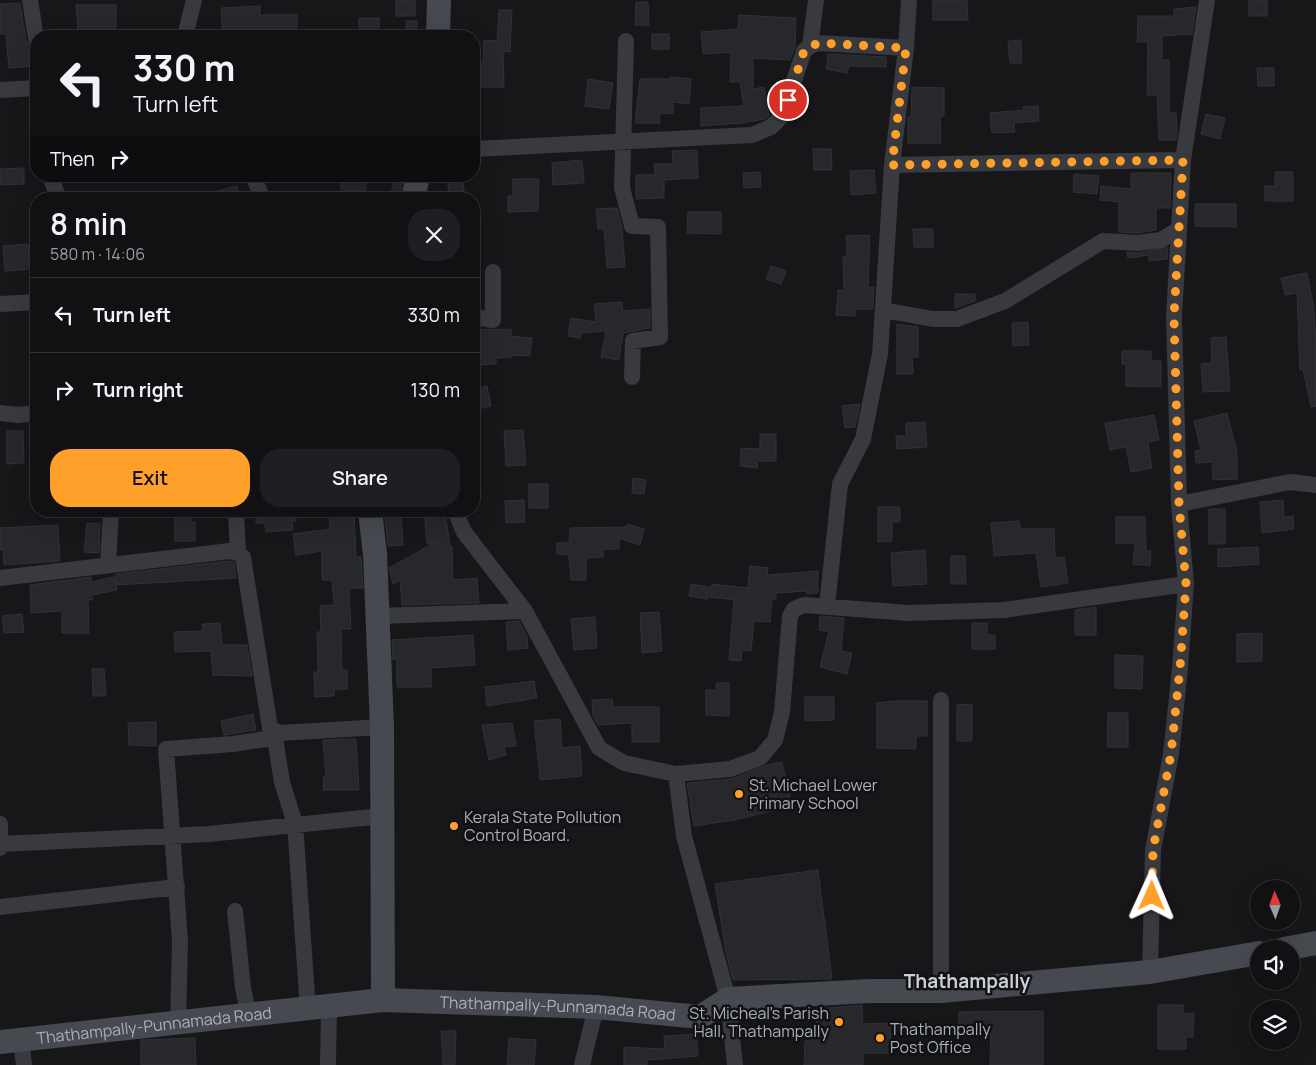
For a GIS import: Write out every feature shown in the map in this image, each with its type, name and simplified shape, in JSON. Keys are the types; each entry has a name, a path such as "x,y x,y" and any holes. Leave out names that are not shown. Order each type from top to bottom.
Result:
{"main road":[{"path":"438,30 439,0"},
{"path":"371,517 375,554 382,726 383,1000"},
{"path":"1300,946 1316,943"},
{"name":"Thathampally-Punnamada Road","path":"10,1040 249,1016 383,1000 596,1007 700,1017 728,999 868,991 941,991 1150,972 1250,955"}],"street":[{"path":"30,0 35,30"},
{"path":"186,30 194,0"},
{"path":"810,46 816,0"},
{"path":"827,606 838,492 842,478 863,439 867,427 880,354 892,165 906,48 909,0"},
{"path":"1150,972 1153,850 1171,754 1186,584 1179,504 1174,316 1183,160 1207,0"},
{"path":"626,41 622,188 632,226 658,227 660,337 633,342 632,377"},
{"path":"480,149 752,135 771,127 782,116 804,51 810,46 820,43 906,48"},
{"path":"0,90 30,88"},
{"path":"892,165 1183,160"},
{"path":"883,310 933,320 957,319 1005,301 1102,241 1138,243 1161,240 1179,229"},
{"path":"480,318 494,320 493,272"},
{"path":"0,304 30,302"},
{"path":"0,413 30,413"},
{"path":"1179,504 1290,482 1316,485"},
{"path":"108,563 111,517"},
{"path":"236,517 238,552"},
{"path":"458,517 464,532 525,611 599,748 624,763 676,774 730,769 760,758 775,740 782,712 790,616 794,609 804,605 909,613 1004,610 1186,584"},
{"path":"0,578 108,563 230,551 238,552 243,557 270,728 274,732 282,782 296,824 318,1008 328,1065"},
{"path":"378,616 525,611"},
{"path":"941,700 941,991"},
{"path":"274,732 382,726"},
{"path":"178,1023 180,941 166,749 233,744 266,739 274,732"},
{"path":"676,774 684,836 728,999 735,1065"},
{"path":"0,824 1,846 209,834 382,816"},
{"path":"0,907 177,886"},
{"path":"235,911 243,988 249,1016"},
{"path":"582,1065 596,1007"},
{"path":"10,1040 24,1065"}],"building":[{"path":"396,0 415,0 415,16 396,16"},
{"path":"933,0 967,0 968,20 933,20"},
{"path":"1249,0 1267,0 1267,16 1249,16"},
{"path":"636,2 648,2 649,25 635,25"},
{"path":"20,3 26,40 30,44 30,66 9,68 6,34 0,34 0,4"},
{"path":"76,5 116,5 116,30 78,30"},
{"path":"260,6 260,15 297,15 297,30 223,30 221,8"},
{"path":"1196,7 1192,34 1162,36 1162,60 1169,60 1169,113 1176,113 1177,134 1176,140 1159,140 1157,95 1147,95 1148,42 1137,42 1138,16 1174,16 1174,9"},
{"path":"499,10 512,10 510,52 503,51 504,87 480,87 480,63 483,63 484,40 497,41"},
{"path":"739,15 796,18 795,47 790,60 753,58 753,89 764,87 769,115 765,119 701,126 701,108 744,106 740,82 730,82 731,52 703,54 701,32 738,29"},
{"path":"359,18 379,18 379,30 359,30"},
{"path":"406,21 417,21 417,30 406,30"},
{"path":"652,34 669,34 669,49 652,49"},
{"path":"1021,40 1022,63 1010,63 1008,41"},
{"path":"828,54 886,57 886,67 849,66 847,73 826,69"},
{"path":"1257,68 1274,68 1274,86 1258,86"},
{"path":"670,77 691,79 689,104 673,102 673,113 659,114 660,123 635,123 640,79 670,79"},
{"path":"588,79 613,83 609,109 585,106"},
{"path":"912,87 944,88 944,116 940,116 941,143 908,143 908,117 911,117"},
{"path":"1038,106 1039,121 1014,123 1015,132 992,133 990,113 1024,110 1023,107"},
{"path":"1206,114 1225,118 1220,139 1201,134"},
{"path":"813,149 831,149 832,170 814,170"},
{"path":"697,150 698,178 664,180 664,198 636,199 636,175 655,175 654,164 673,164 672,151"},
{"path":"582,160 584,183 553,185 552,163"},
{"path":"24,168 24,184 0,185 0,169"},
{"path":"874,170 876,193 851,195 850,171"},
{"path":"760,172 761,187 744,188 743,173"},
{"path":"1275,172 1293,172 1293,201 1265,201 1265,186 1275,186"},
{"path":"1131,173 1171,173 1170,208 1156,208 1156,230 1138,233 1119,232 1119,202 1100,200 1101,186 1131,189"},
{"path":"1074,174 1099,176 1097,194 1073,192"},
{"path":"513,179 539,179 538,211 508,212 508,196 513,196"},
{"path":"341,182 365,182 366,191 341,191"},
{"path":"394,182 403,182 401,192 391,192"},
{"path":"448,182 463,182 464,192 449,192"},
{"path":"237,186 238,192 212,192"},
{"path":"1195,204 1236,204 1236,227 1195,226"},
{"path":"617,208 622,228 625,267 607,268 604,229 598,229 596,209"},
{"path":"688,212 721,212 721,234 687,233"},
{"path":"913,229 933,229 933,247 914,247"},
{"path":"870,235 868,287 874,287 873,309 856,309 855,316 836,315 838,290 844,290 843,256 847,256 846,236"},
{"path":"28,244 30,269 5,271 3,246"},
{"path":"1168,247 1167,259 1149,261 1149,255 1128,258 1127,252 1139,253"},
{"path":"771,266 786,271 781,284 766,279"},
{"path":"1307,273 1314,309 1316,345 1316,406 1311,407 1303,369 1300,370 1297,293 1285,295 1281,278"},
{"path":"955,294 975,294 975,301 955,308"},
{"path":"622,302 623,311 650,309 650,328 623,333 619,360 601,357 606,331 581,333 580,338 568,336 571,318 596,322 594,304"},
{"path":"1028,322 1029,345 1013,346 1012,323"},
{"path":"897,324 918,327 918,357 912,357 913,374 897,374"},
{"path":"511,329 511,336 532,338 530,356 512,355 512,357 496,358 496,364 480,365 480,330"},
{"path":"1226,337 1230,391 1203,392 1201,364 1212,363 1211,338"},
{"path":"1122,351 1151,351 1151,361 1161,361 1161,387 1126,386 1126,364 1122,364"},
{"path":"487,386 491,406 480,409 480,388"},
{"path":"860,404 855,427 845,428 842,406"},
{"path":"1227,413 1237,452 1237,479 1213,480 1212,462 1196,463 1195,451 1201,450 1194,421"},
{"path":"1154,415 1159,440 1148,442 1152,468 1131,472 1126,447 1110,450 1105,423"},
{"path":"925,422 927,447 897,449 896,436 906,436 906,423"},
{"path":"523,430 526,465 506,466 504,431"},
{"path":"7,431 23,431 24,463 7,464"},
{"path":"760,434 776,434 776,461 758,461 757,468 740,466 741,448 760,449"},
{"path":"633,478 646,480 644,494 632,493"},
{"path":"529,484 548,484 548,508 529,508"},
{"path":"524,500 525,522 506,523 505,501"},
{"path":"1283,500 1284,517 1293,516 1294,529 1262,533 1260,502"},
{"path":"878,507 900,507 900,522 892,522 892,541 878,542"},
{"path":"1209,509 1225,509 1225,544 1209,544"},
{"path":"175,517 191,517 191,522 195,522 195,541 175,541"},
{"path":"256,517 296,517 296,521 292,521 293,530 266,532 265,523 256,523"},
{"path":"329,517 354,517 356,557 361,557 363,588 349,588 351,629 341,629 342,670 347,670 347,689 334,689 334,696 315,697 314,672 318,672 317,632 321,632 320,606 334,605 332,580 322,580 322,551 296,555 293,534 330,529"},
{"path":"385,517 401,517 403,545 388,546"},
{"path":"425,517 446,517 450,547 452,547 453,580 477,578 479,603 402,605 400,580 393,584 389,568 434,543 427,544"},
{"path":"1116,517 1145,517 1146,551 1151,551 1150,566 1133,564 1135,543 1116,543"},
{"path":"1019,521 1020,529 1054,529 1055,558 1064,557 1068,583 1041,587 1036,553 994,556 991,523"},
{"path":"87,523 100,524 99,553 84,552"},
{"path":"627,524 644,529 640,545 619,538 619,549 603,549 603,557 586,558 586,580 571,580 569,555 557,554 557,543 569,543 570,528 627,527"},
{"path":"58,525 60,561 4,565 3,550 0,550 0,528"},
{"path":"1258,547 1259,564 1218,567 1218,549"},
{"path":"925,550 927,584 893,586 891,553"},
{"path":"951,556 965,556 966,584 951,584"},
{"path":"229,561 234,562 236,578 116,585 116,574"},
{"path":"750,566 768,568 767,575 818,571 818,593 807,594 807,591 776,593 776,599 772,599 770,622 754,621 751,651 742,650 741,661 729,660 734,600 710,597 712,584 748,588"},
{"path":"91,577 91,582 114,577 117,590 92,595 92,600 88,600 89,633 62,633 62,611 31,613 30,585"},
{"path":"691,584 710,587 708,599 689,596"},
{"path":"1096,607 1096,635 1075,635 1075,610"},
{"path":"659,612 662,651 642,653 640,613"},
{"path":"22,614 24,632 4,633 2,616"},
{"path":"820,616 844,618 841,651 852,653 847,674 820,667 829,631 819,630"},
{"path":"595,617 597,648 574,650 571,619"},
{"path":"519,621 527,636 528,648 508,650 506,622"},
{"path":"220,623 222,645 247,645 252,676 213,675 211,651 175,652 174,632 203,631 202,624"},
{"path":"972,623 987,623 987,635 995,635 995,649 972,649"},
{"path":"1262,633 1262,661 1237,662 1237,634"},
{"path":"473,635 475,665 431,668 431,687 397,687 397,659 393,660 392,640"},
{"path":"1115,655 1143,656 1142,689 1115,688"},
{"path":"92,669 104,669 106,696 93,696"},
{"path":"534,681 537,698 487,706 485,687"},
{"path":"716,683 729,683 729,716 706,715 706,690 716,690"},
{"path":"805,697 834,697 834,720 805,721"},
{"path":"612,699 613,707 659,707 659,742 632,742 632,723 598,725 593,716 592,700"},
{"path":"927,701 927,736 916,736 916,749 877,748 877,703"},
{"path":"972,704 972,741 957,741 957,705"},
{"path":"1108,713 1128,713 1128,747 1107,747"},
{"path":"253,714 256,730 224,735 221,721"},
{"path":"560,719 562,748 580,746 582,776 540,780 534,721"},
{"path":"156,722 156,746 129,745 128,723"},
{"path":"512,723 516,746 504,747 506,755 489,760 482,725"},
{"path":"356,739 359,790 323,790 324,776 326,776 323,740"},
{"name":"St. Michael Lower Primary School","path":"782,762 792,806 735,820 694,826 687,783 731,779 767,765"},
{"path":"818,870 832,979 733,980 726,953 715,884"},
{"name":"St. Micheal's Parish Hall, Thathampally","path":"862,1005 863,1024 890,1023 891,1053 863,1053 863,1065 804,1065 805,1041 816,1039 817,1009"},
{"path":"1158,1005 1183,1005 1183,1014 1194,1013 1193,1037 1186,1037 1186,1049 1158,1049"},
{"path":"1043,1011 1043,1065 990,1065 991,1025 959,1026 959,1012"},
{"path":"441,1031 456,1031 455,1065 443,1065"},
{"path":"696,1034 698,1056 647,1060 647,1065 624,1065 624,1047 665,1049 664,1036"},
{"path":"195,1038 196,1065 141,1065 141,1040"},
{"path":"509,1038 536,1040 534,1065 507,1065"}],"place":[{"name":"St. Michael Lower Primary School","path":"739,794"},
{"name":"Kerala State Pollution Control Board.","path":"454,826"},
{"name":"St. Micheal's Parish Hall, Thathampally","path":"839,1022"},
{"name":"Thathampally Post Office","path":"880,1038"}],"district":[{"name":"Thathampally","path":"967,981"}],"route":[{"path":"788,100 804,51 810,46 820,43 906,48 892,165 1183,160 1174,316 1179,504 1186,584 1184,626 1171,754 1153,850 1152,896"}]}
